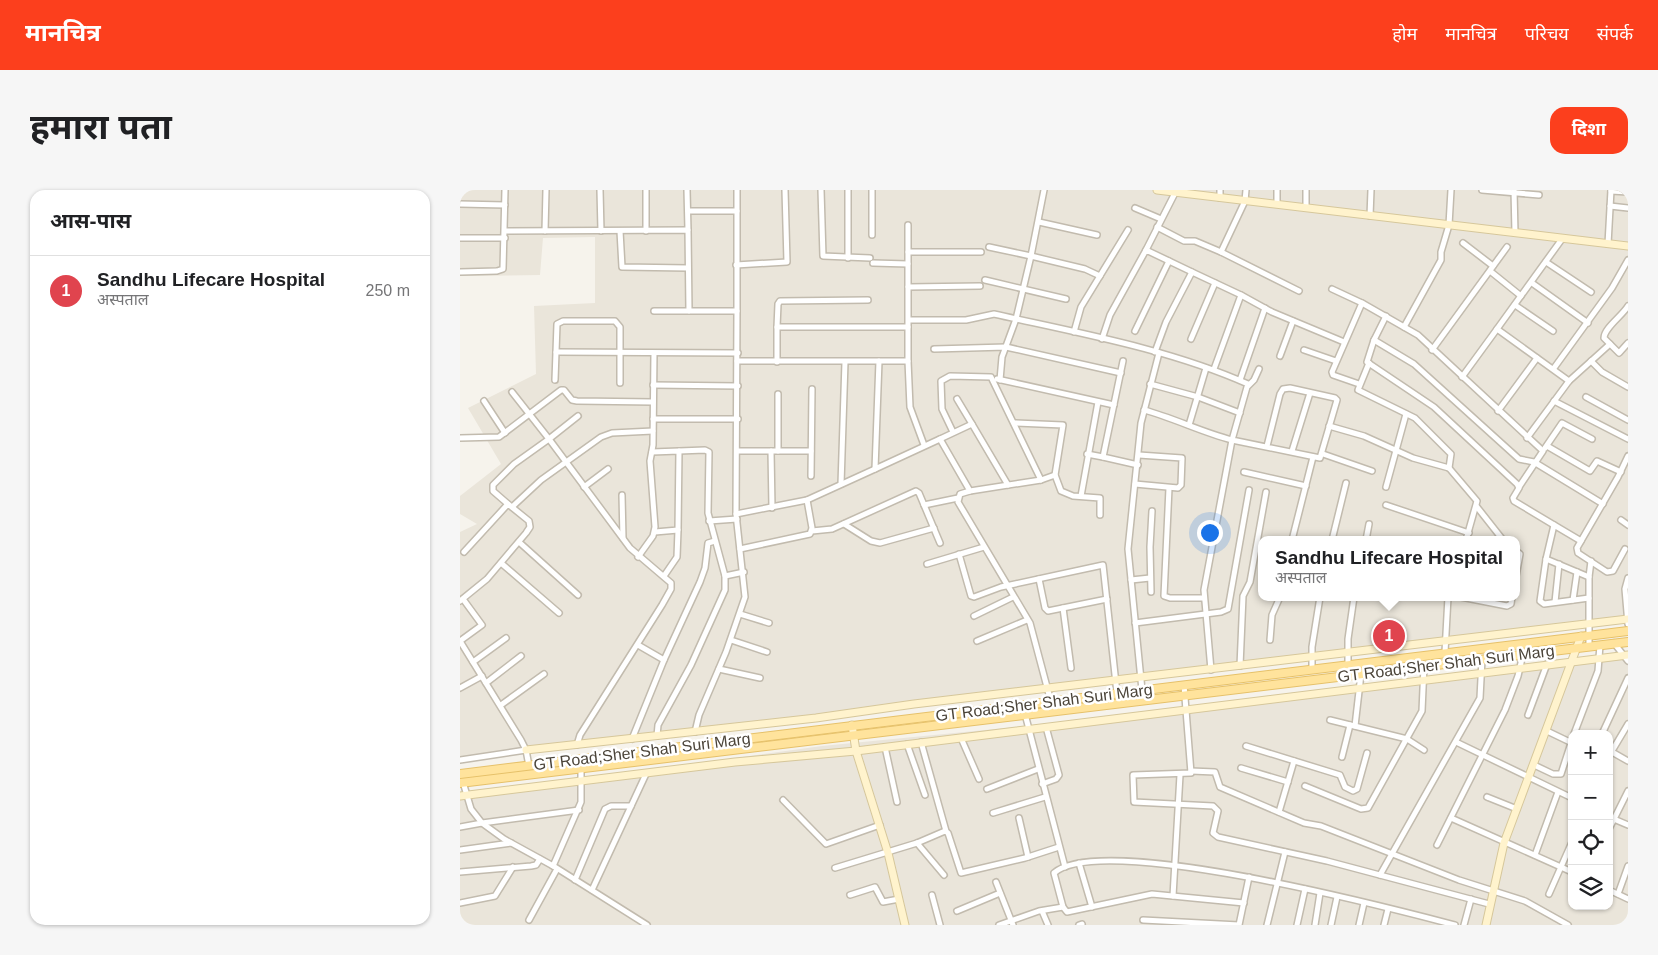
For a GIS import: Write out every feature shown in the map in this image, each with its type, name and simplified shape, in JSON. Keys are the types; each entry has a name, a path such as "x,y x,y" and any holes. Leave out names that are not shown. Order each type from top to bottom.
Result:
{"main road":[{"path":"1158,190 1175,193 1220,194 1245,201 1628,246"},
{"path":"526,750 695,732 1628,619"},
{"name":"GT Road;Sher Shah Suri Marg","path":"461,780 529,766 1628,631"},
{"path":"1486,925 1489,904 1504,843 1547,731 1576,648 1585,636"},
{"name":"GT Road;Sher Shah Suri Marg","path":"461,780 581,768 1628,642"},
{"path":"464,796 582,783 735,762 856,751 1046,728 1186,709 1482,674 1600,657 1627,657"},
{"path":"852,725 856,751 888,853 903,924"}],"street":[{"path":"460,272 502,270 505,238 505,190"},
{"path":"545,231 546,190"},
{"path":"600,190 600,231"},
{"path":"646,190 646,231"},
{"path":"688,190 689,311"},
{"path":"695,732 701,710 731,640 746,594 737,516 737,190"},
{"path":"736,265 787,262 785,190"},
{"path":"821,190 823,256 908,264"},
{"path":"848,190 848,258"},
{"path":"872,190 872,235"},
{"path":"1000,380 1002,357 1016,319 1024,288 1044,190"},
{"path":"1221,252 1245,201 1246,190"},
{"path":"1277,204 1278,190"},
{"path":"1306,190 1306,208"},
{"path":"1370,216 1371,190"},
{"path":"1404,327 1441,260 1440,252 1449,225 1451,190"},
{"path":"1482,190 1539,195"},
{"path":"1608,244 1611,190 1628,192"},
{"path":"1514,192 1515,233"},
{"path":"1102,339 1110,315 1175,193"},
{"path":"460,204 505,205"},
{"path":"1610,206 1628,208"},
{"path":"1135,208 1161,219"},
{"path":"688,212 737,211"},
{"path":"1038,222 1098,235"},
{"path":"908,225 910,407 924,445"},
{"path":"1157,227 1184,241 1195,241 1221,252 1299,291"},
{"path":"505,231 688,230"},
{"path":"1074,332 1081,307 1128,230"},
{"path":"620,231 622,268 688,268"},
{"path":"460,238 505,238"},
{"path":"1462,378 1562,239"},
{"path":"1463,243 1521,296"},
{"path":"988,246 1085,269 1100,276"},
{"path":"1432,350 1507,248"},
{"path":"1146,250 1265,308 1344,342"},
{"path":"908,252 982,252"},
{"path":"1554,368 1612,288 1628,260"},
{"path":"1135,331 1169,261"},
{"path":"1546,262 1591,292"},
{"path":"1142,690 1128,549 1135,484 1144,410 1157,353 1166,322 1192,272"},
{"path":"985,280 1066,299"},
{"path":"1532,282 1588,322"},
{"path":"1191,339 1215,283"},
{"path":"908,288 980,286"},
{"path":"1332,289 1386,316 1418,336 1543,451"},
{"path":"1214,369 1241,295"},
{"path":"777,362 778,304 780,300 868,300"},
{"path":"1359,384 1333,376 1332,372 1362,303"},
{"path":"1516,305 1553,331"},
{"path":"1628,306 1618,320 1604,333 1604,338 1619,353 1628,343"},
{"path":"1240,380 1265,308"},
{"path":"654,311 737,310"},
{"path":"909,320 978,319 988,314 1016,319 1157,353 1214,369 1248,384"},
{"path":"1386,316 1374,340 1367,358 1368,363 1357,389 1361,393 1420,422 1452,456 1449,468"},
{"path":"555,380 556,328 559,323 616,320 620,327 620,383"},
{"path":"1280,356 1294,321"},
{"path":"778,328 908,327"},
{"path":"1497,329 1554,368 1569,381"},
{"path":"1374,340 1414,364 1519,459 1534,462 1603,504"},
{"path":"1527,438 1569,381 1610,344"},
{"path":"934,349 1006,347 1121,373"},
{"path":"1304,350 1336,361"},
{"path":"556,352 738,353"},
{"path":"638,557 655,532 650,466 653,431 654,353"},
{"path":"1498,410 1537,358"},
{"path":"737,361 908,361"},
{"path":"875,469 879,361"},
{"path":"1103,457 1123,361"},
{"path":"1591,361 1602,372 1628,387"},
{"path":"841,484 845,362"},
{"path":"1368,363 1434,407 1519,487"},
{"path":"1189,426 1206,368"},
{"path":"1211,670 1203,598 1232,440 1248,384 1254,380 1259,369"},
{"path":"954,432 942,409 940,385 943,378 950,376 992,378 1114,405"},
{"path":"992,378 1041,480"},
{"path":"1150,384 1198,397 1240,413"},
{"path":"653,385 738,386"},
{"path":"1144,410 1174,418 1189,426 1232,440 1320,458 1323,454 1337,399 1290,388 1282,391 1267,446"},
{"path":"811,476 812,389"},
{"path":"460,438 497,438 561,390 564,390 572,400 576,401 653,402"},
{"path":"512,392 638,557 671,583 671,589 638,645 580,735 577,745"},
{"path":"1292,451 1310,393"},
{"path":"778,394 778,451"},
{"path":"1586,397 1628,420"},
{"path":"957,399 1008,485"},
{"path":"484,401 505,433"},
{"path":"1554,401 1628,439"},
{"path":"1081,496 1087,454 1098,402"},
{"path":"1386,487 1406,414"},
{"path":"529,766 526,750 501,705 460,641 482,624 462,600 487,579 530,527 530,523 493,491 493,485 514,464 578,416"},
{"path":"653,419 738,419"},
{"path":"1015,423 1064,426 1055,475 1062,492 1100,498 1100,514"},
{"path":"1581,541 1514,500 1519,487 1534,462 1562,423 1592,439"},
{"path":"709,521 807,500 972,424"},
{"path":"1329,426 1364,436 1413,458 1449,468 1474,498 1477,507 1500,536"},
{"path":"464,552 510,505 593,442 607,434 653,431"},
{"path":"940,438 970,491"},
{"path":"1547,446 1590,471 1597,461 1621,472"},
{"path":"652,452 705,450 709,452 707,505 709,521 725,576 724,596 658,725 657,736"},
{"path":"664,576 677,557 679,451"},
{"path":"737,451 811,451"},
{"path":"771,451 772,508"},
{"path":"1087,454 1138,465"},
{"path":"1323,454 1372,471"},
{"path":"1135,484 1169,488 1181,487 1182,458 1139,455"},
{"path":"1625,549 1616,568 1611,572 1576,551 1621,472 1628,456"},
{"path":"1293,536 1313,457"},
{"path":"584,487 608,469"},
{"path":"1244,472 1306,486"},
{"path":"924,505 958,498 970,491 1041,480 1055,475"},
{"path":"1333,536 1346,483"},
{"path":"1169,488 1164,596 1167,598 1203,598"},
{"path":"1135,623 1205,612 1224,611 1229,607 1250,490"},
{"path":"740,549 812,532 828,531 913,492 919,493 940,543"},
{"path":"1258,536 1266,492"},
{"path":"622,495 623,538"},
{"path":"958,498 960,505 1032,628 1050,702"},
{"path":"807,500 812,532"},
{"path":"1386,505 1468,533"},
{"path":"1467,536 1477,507"},
{"path":"1151,592 1152,511"},
{"path":"1621,520 1628,525"},
{"path":"844,524 880,543 934,528"},
{"path":"1367,536 1369,524"},
{"path":"1554,525 1546,559 1540,602 1542,604 1588,598"},
{"path":"655,532 678,530"},
{"path":"1240,666 1243,596 1250,582 1258,537"},
{"path":"632,739 664,660 700,582 705,568 708,543 715,540"},
{"path":"519,542 578,595"},
{"path":"927,564 984,546"},
{"path":"959,554 971,596 976,597 1007,586 1102,565 1117,693"},
{"path":"1546,559 1590,577"},
{"path":"1589,646 1585,636 1588,624 1591,561"},
{"path":"501,563 559,613"},
{"path":"1555,602 1559,564"},
{"path":"725,576 744,572"},
{"path":"1573,600 1576,572"},
{"path":"1131,580 1150,578"},
{"path":"1628,578 1625,589 1628,624"},
{"path":"1039,579 1046,610 1107,598"},
{"path":"974,616 1013,597"},
{"path":"1270,640 1272,615 1278,601"},
{"path":"1312,670 1311,657 1319,601"},
{"path":"1348,665 1354,601"},
{"path":"1445,652 1448,601"},
{"path":"1481,601 1507,606 1511,604 1511,601"},
{"path":"1063,608 1071,668"},
{"path":"740,614 769,623"},
{"path":"977,641 1027,620"},
{"path":"472,662 506,638"},
{"path":"731,640 767,652"},
{"path":"1614,644 1627,657"},
{"path":"638,645 664,660"},
{"path":"1576,730 1598,671 1600,645"},
{"path":"1437,845 1505,710 1521,667 1523,654"},
{"path":"486,683 521,656"},
{"path":"1380,875 1480,698 1482,659"},
{"path":"1528,716 1547,664"},
{"path":"1305,786 1361,809 1366,809 1424,707 1424,666"},
{"path":"719,669 760,678"},
{"path":"501,705 544,674"},
{"path":"1342,757 1352,725 1361,674"},
{"path":"460,688 482,676"},
{"path":"1604,730 1628,678"},
{"path":"1184,685 1191,771"},
{"path":"1025,714 1045,797 1065,867"},
{"path":"1330,720 1407,739 1424,750"},
{"path":"1613,750 1628,724"},
{"path":"1042,784 1056,779 1059,775 1046,728"},
{"path":"1547,731 1568,741"},
{"path":"961,738 979,779"},
{"path":"921,742 946,831 961,873 1028,857 1059,847"},
{"path":"1456,742 1568,796"},
{"path":"907,744 925,795"},
{"path":"1246,746 1340,775 1345,787 1355,791 1362,776 1367,753"},
{"path":"885,747 897,802"},
{"path":"460,760 526,750"},
{"path":"1534,765 1559,775 1568,750"},
{"path":"1613,755 1628,761"},
{"path":"1279,812 1294,761"},
{"path":"529,920 555,868 579,810 582,783 581,768"},
{"path":"1241,768 1288,782"},
{"path":"987,789 1038,769"},
{"path":"1489,904 1327,861 1214,836 1213,829 1217,809 1134,802 1133,775 1180,775 1189,774 1191,771 1215,772 1220,787 1279,812 1492,891 1535,905 1568,925"},
{"path":"592,890 646,774"},
{"path":"1173,896 1180,775"},
{"path":"461,780 464,796 482,822 511,843 592,890 647,925"},
{"path":"1613,815 1628,791"},
{"path":"1535,855 1558,792"},
{"path":"993,813 1045,797"},
{"path":"1487,797 1517,809"},
{"path":"783,800 826,844 880,825"},
{"path":"575,880 605,809 611,806 631,806"},
{"path":"460,827 482,822 579,810"},
{"path":"1019,818 1028,857"},
{"path":"1451,818 1568,870"},
{"path":"1613,819 1627,824"},
{"path":"835,868 888,853 946,831"},
{"path":"460,850 511,843"},
{"path":"917,843 944,875"},
{"path":"1267,925 1285,852"},
{"path":"1550,894 1568,852"},
{"path":"460,872 535,866 540,859"},
{"path":"1079,863 1092,907"},
{"path":"1244,903 1148,894 1069,912 1063,907 1054,873 1079,863 1176,865 1249,877 1305,889 1455,925"},
{"path":"1618,894 1628,866"},
{"path":"460,903 495,896 513,867"},
{"path":"1143,920 1239,925 1249,877"},
{"path":"996,882 1012,923"},
{"path":"850,895 875,887 883,902 899,899"},
{"path":"1297,925 1305,889"},
{"path":"1613,892 1628,899"},
{"path":"957,910 1000,893"},
{"path":"1315,925 1320,893"},
{"path":"932,895 940,925"},
{"path":"1331,925 1337,897"},
{"path":"1464,925 1471,899"},
{"path":"1359,925 1364,903"},
{"path":"999,925 1012,923 1042,910 1063,907"},
{"path":"1384,925 1388,909"},
{"path":"1042,910 1048,925"},
{"path":"1422,925 1424,917"}],"shaded area":[{"path":"460,190 1628,190 1628,617 460,758 460,532 477,524 460,514 460,496 501,464 468,408 536,374 534,306 595,303 595,237 543,238 540,275 460,276"},
{"path":"1628,653 1628,925 460,925 460,796 822,746 1252,704"}],"place":[{"name":"Sandhu Lifecare Hospital","path":"1389,636"}]}
